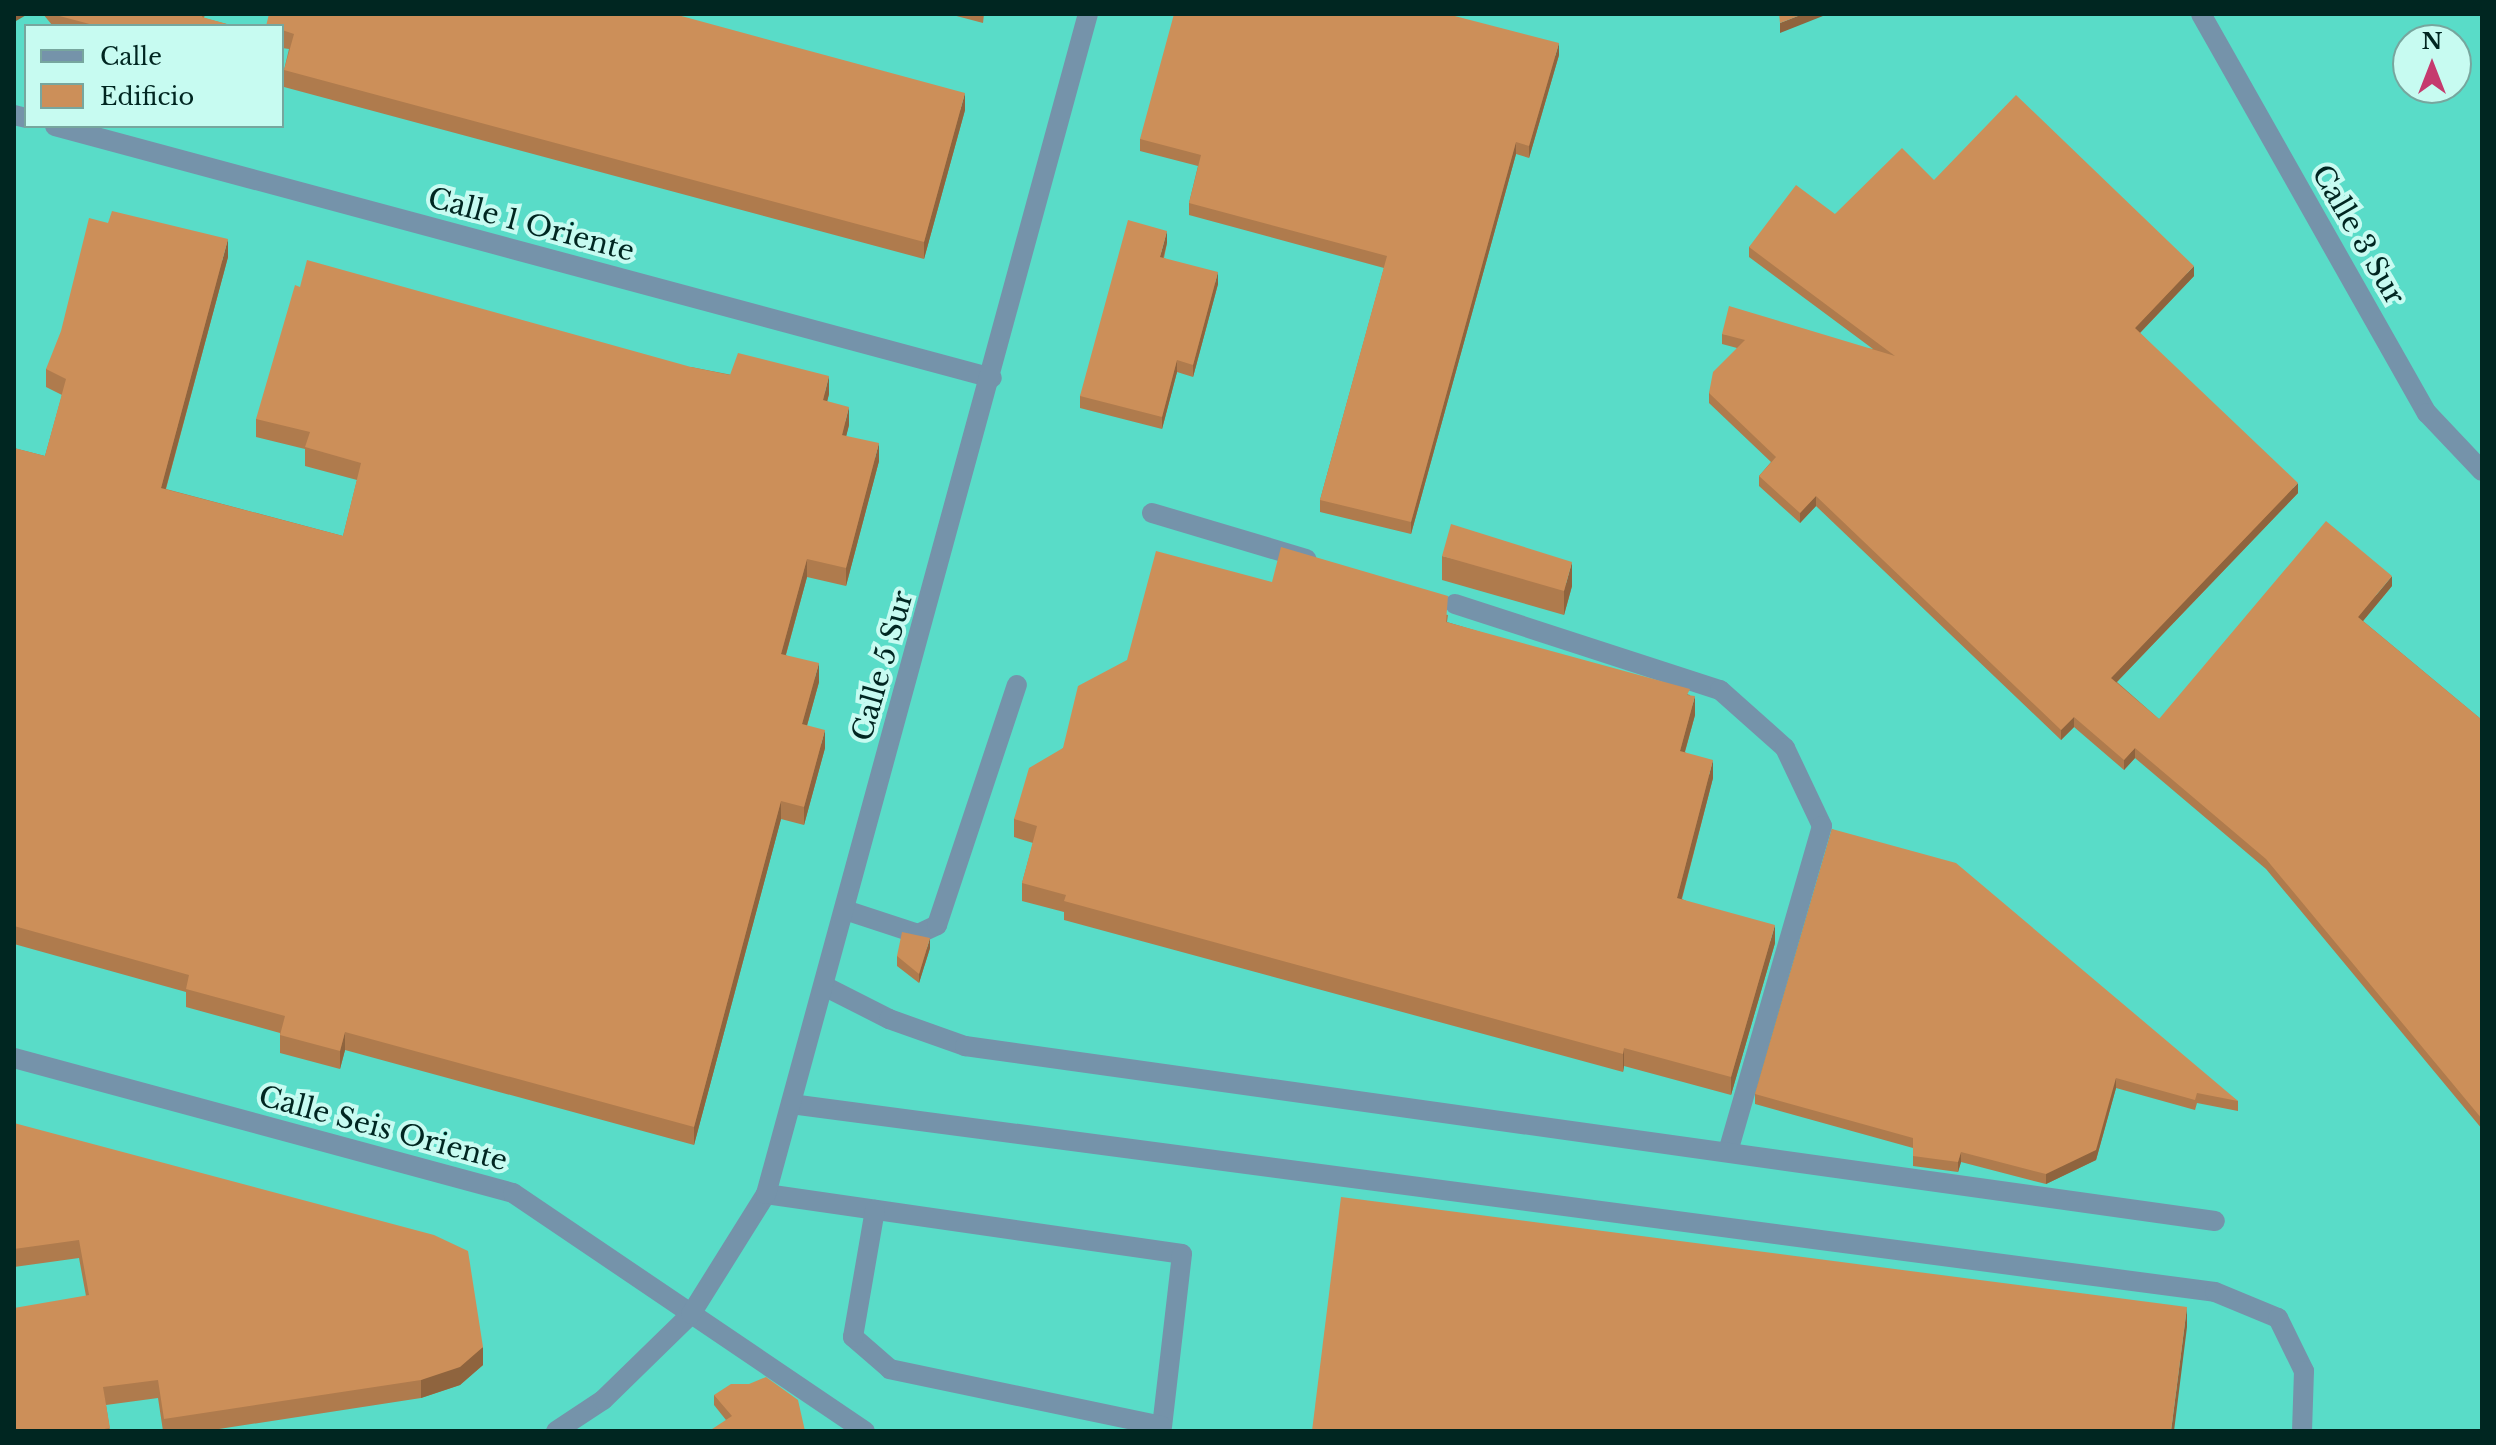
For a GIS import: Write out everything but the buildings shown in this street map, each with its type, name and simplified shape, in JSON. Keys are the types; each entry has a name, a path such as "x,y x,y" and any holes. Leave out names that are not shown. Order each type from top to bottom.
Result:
{"street":[{"name":"Calle 5 Sur","path":"556,1431 603,1400 691,1314 766,1194 992,378 1088,14"},
{"name":"Calle 3 Sur","path":"2201,14 2427,413 2482,471"},
{"name":"Calle 1 Oriente","path":"62,128 992,378"},
{"path":"1152,513 1329,566"},
{"path":"1445,601 1720,690 1785,748 1822,826 1728,1151"},
{"path":"845,910 918,934 937,925 1017,685"},
{"path":"824,986 889,1019 965,1046 2215,1221"},
{"name":"Calle Seis Oriente","path":"14,1058 513,1193 865,1431"},
{"path":"791,1104 2215,1292 2278,1318 2304,1371 2302,1431"},
{"path":"766,1194 1182,1254 1162,1426 890,1369 853,1337 875,1210"}],"shaded area":[{"path":"14,14 2482,14 2482,1431 14,1431"}]}
